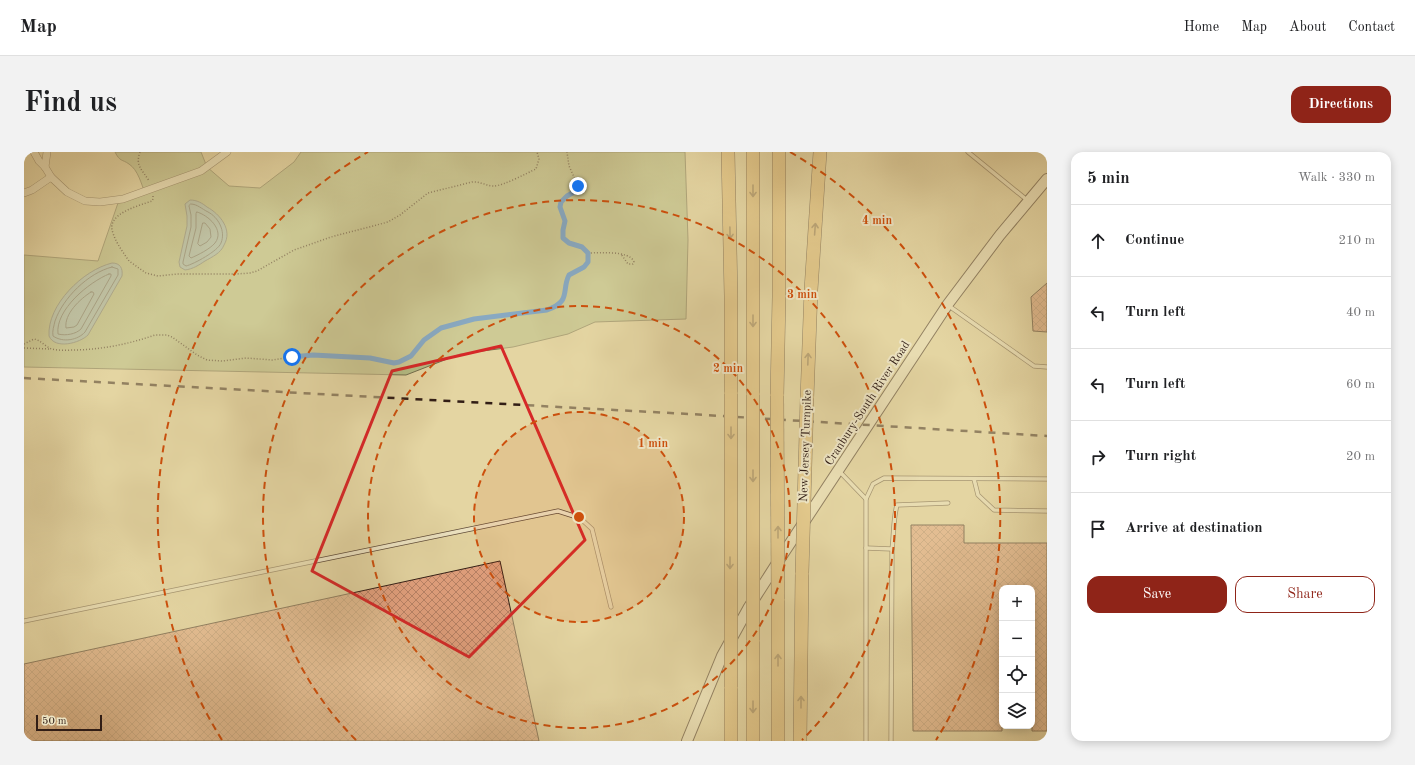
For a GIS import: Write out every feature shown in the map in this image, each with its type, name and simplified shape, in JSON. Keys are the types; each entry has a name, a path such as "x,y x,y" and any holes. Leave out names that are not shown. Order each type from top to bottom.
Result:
{"highway":[{"path":"728,152 731,281 731,741"},
{"path":"753,741 754,152"},
{"name":"New Jersey Turnpike","path":"778,741 777,396 779,152"},
{"path":"779,297 785,225 788,152"},
{"name":"New Jersey Turnpike","path":"800,741 806,398 820,154"}],"main road":[{"name":"Cranbury-South River Road","path":"687,741 722,656 749,607 948,304 1000,235 1047,179"}],"street":[{"path":"34,152 51,176 67,192 86,201 100,202 123,199 201,170 227,152"},
{"path":"45,167 47,152"},
{"path":"24,193 32,190 51,176"}],"lane":[{"path":"968,152 1028,201"},
{"path":"948,304 1034,366 1047,367"},
{"path":"838,470 866,499"},
{"path":"866,741 866,499 873,484 884,478 1047,479"},
{"path":"974,479 978,494 994,510 1047,511"},
{"path":"891,741 892,549 894,515 897,505 948,503"},
{"path":"24,621 558,511 580,518 592,528 611,607"},
{"path":"866,548 892,549"}],"path":[{"path":"140,152 138,157 139,166 149,181 153,199 152,201 115,217 112,223 112,233 129,261 146,273 158,276 177,274 243,274 257,271 288,253 307,245 388,222 423,196 434,190 472,182 495,186 507,182 536,169 539,160 537,152"},
{"path":"24,348 65,350 104,348 137,342 155,335 167,335 207,360 222,361 246,358 272,360 313,355 370,358 394,363 411,356 424,340 441,328 474,319 547,310 554,307 564,298 569,275 588,264 589,258 588,253 582,247 569,243 563,238 565,221 560,207 561,202 567,196 576,191 578,186 569,166 567,152"},
{"path":"588,253 621,254 632,258 634,262 628,264 621,254"},
{"path":"24,344 31,339 36,339 54,349"}],"highlighted area":[{"path":"501,346 585,540 469,657 312,571 392,371"}],"green space":[{"path":"115,152 201,152 207,167 229,186 260,188 294,162 301,152 685,152 688,240 686,319 595,322 568,334 513,347 460,354 406,375 24,367 24,255 98,261 118,203 145,193 135,170 129,164 120,159"}],"water":[{"path":"190,200 201,203 212,210 224,223 227,234 223,248 219,253 196,267 185,270 180,267 179,262 187,226 185,204"},
{"path":"112,263 120,266 122,276 88,335 74,343 56,343 49,336 50,324 60,301 79,281 101,267"}],"building":[{"path":"1047,283 1047,332 1033,331 1031,297"},
{"path":"911,525 964,525 964,543 1047,543 1047,731 1032,731 1032,729 1035,729 1035,585 999,585 999,729 1002,729 1002,731 913,731"},
{"path":"500,561 539,741 24,741 24,664"}],"railway":[{"path":"24,378 689,414 1047,436"}],"route":[{"path":"292,357 313,355 370,358 394,363 411,356 424,340 441,328 474,319 547,310 558,305 564,298 567,278 571,272 588,264 588,253 582,247 565,241 562,233 565,221 560,207 561,202 567,196 576,191 578,186"}]}
